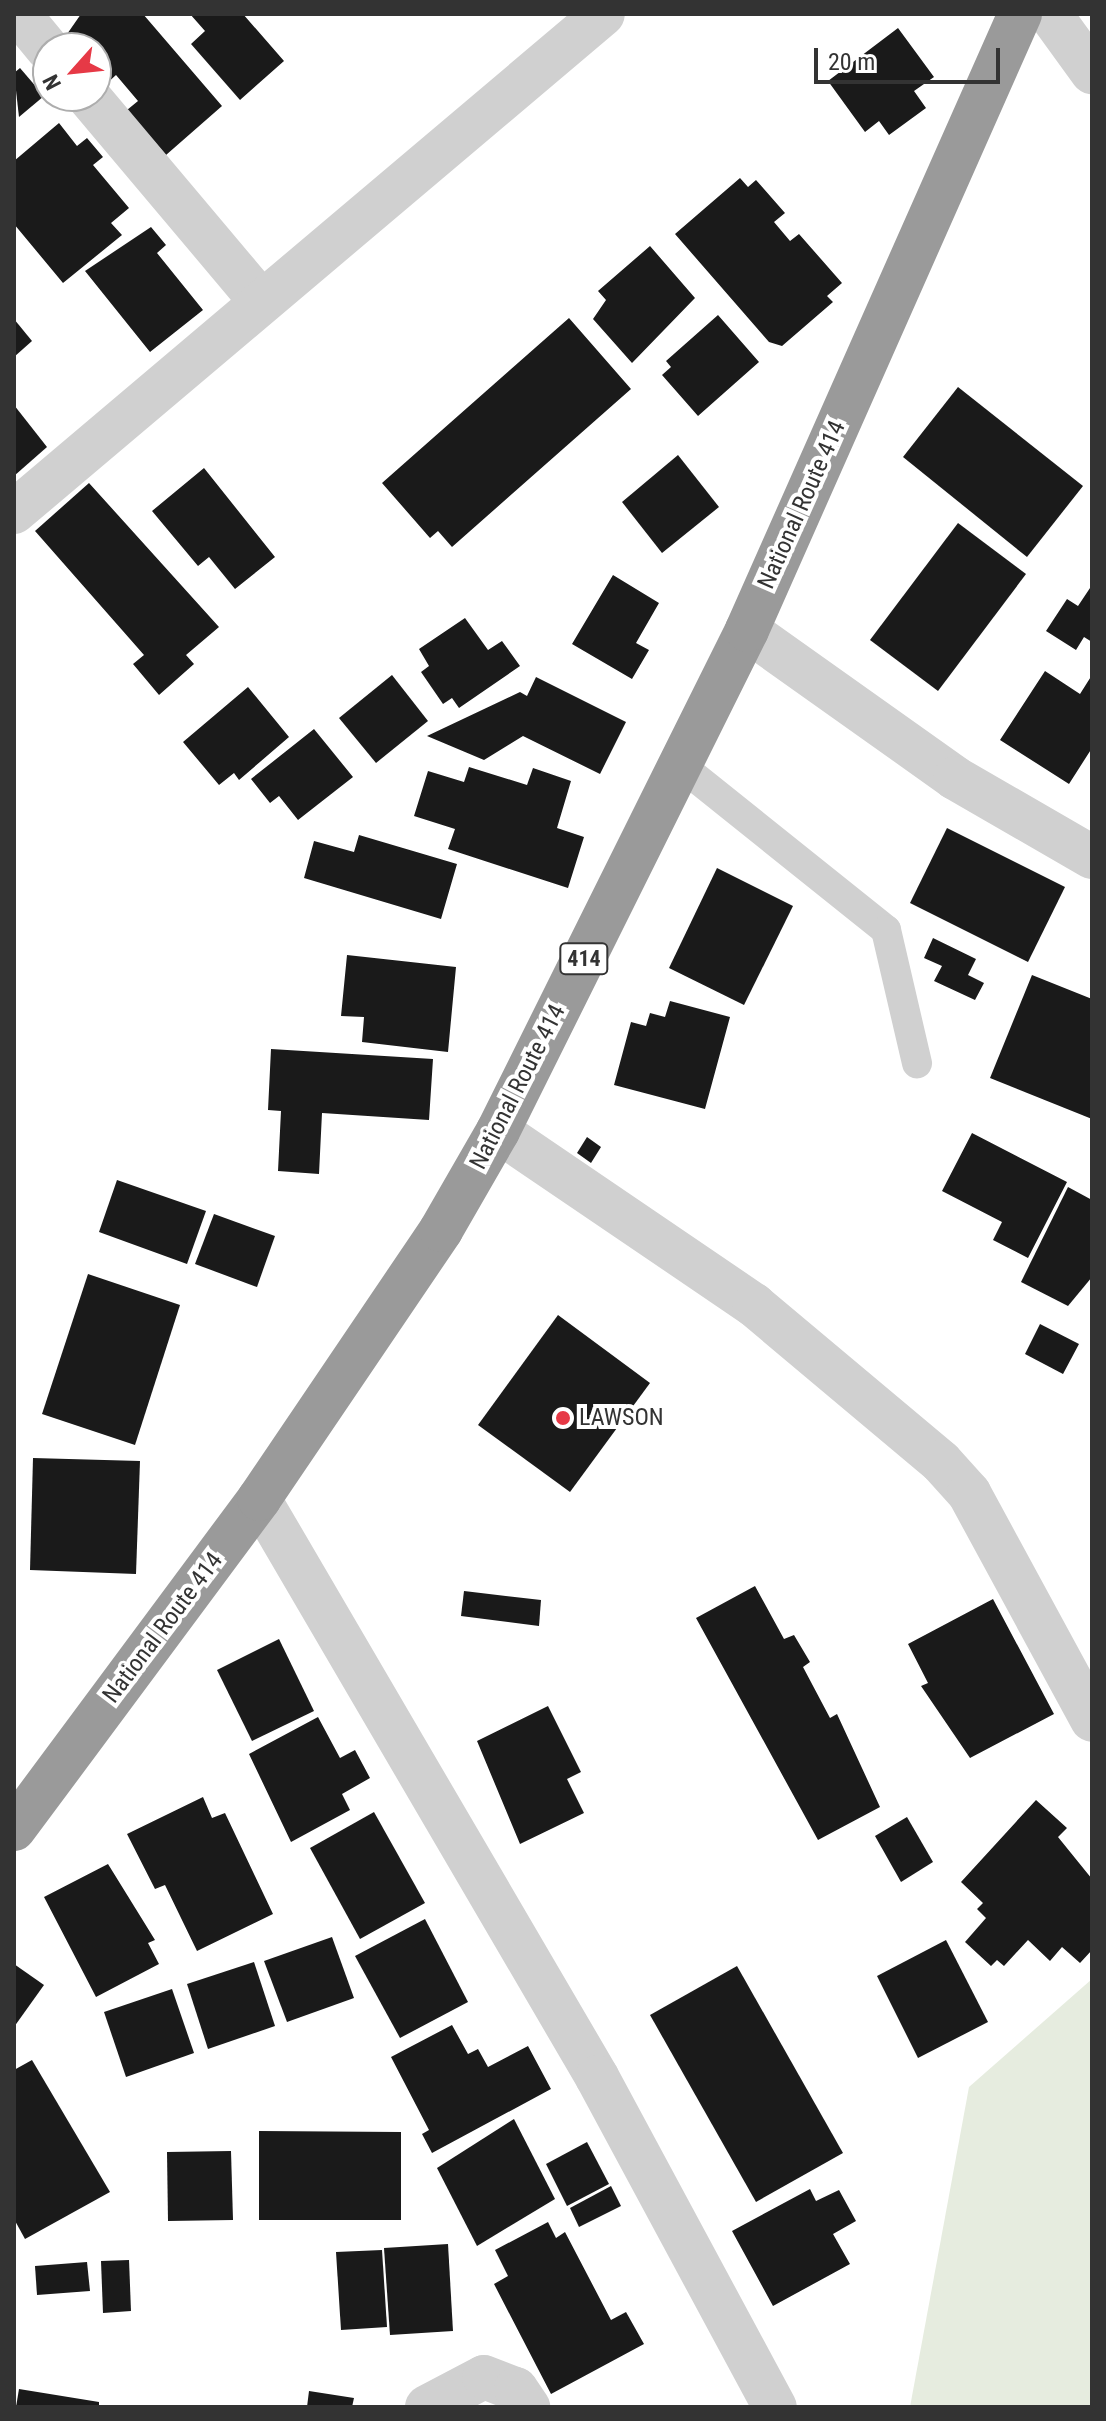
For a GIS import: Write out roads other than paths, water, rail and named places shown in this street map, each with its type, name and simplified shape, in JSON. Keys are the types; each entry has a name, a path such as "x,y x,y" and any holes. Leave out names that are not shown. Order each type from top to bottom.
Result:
{"highway":[{"name":"National Route 414","path":"14,1829 259,1499 441,1230 498,1131 747,630 1020,14"}],"street":[{"path":"14,512 260,300 603,14"},
{"path":"1050,14 1092,72"},
{"path":"101,112 260,300"},
{"path":"747,630 955,778 1092,857"},
{"path":"498,1131 754,1305 941,1462 969,1493 1092,1720"},
{"path":"259,1499 597,2077 775,2407"},
{"path":"427,2407 484,2377 516,2389 528,2407"}],"lane":[{"path":"680,765 886,930 917,1063"}],"place":[{"name":"LAWSON","path":"563,1418"}]}
